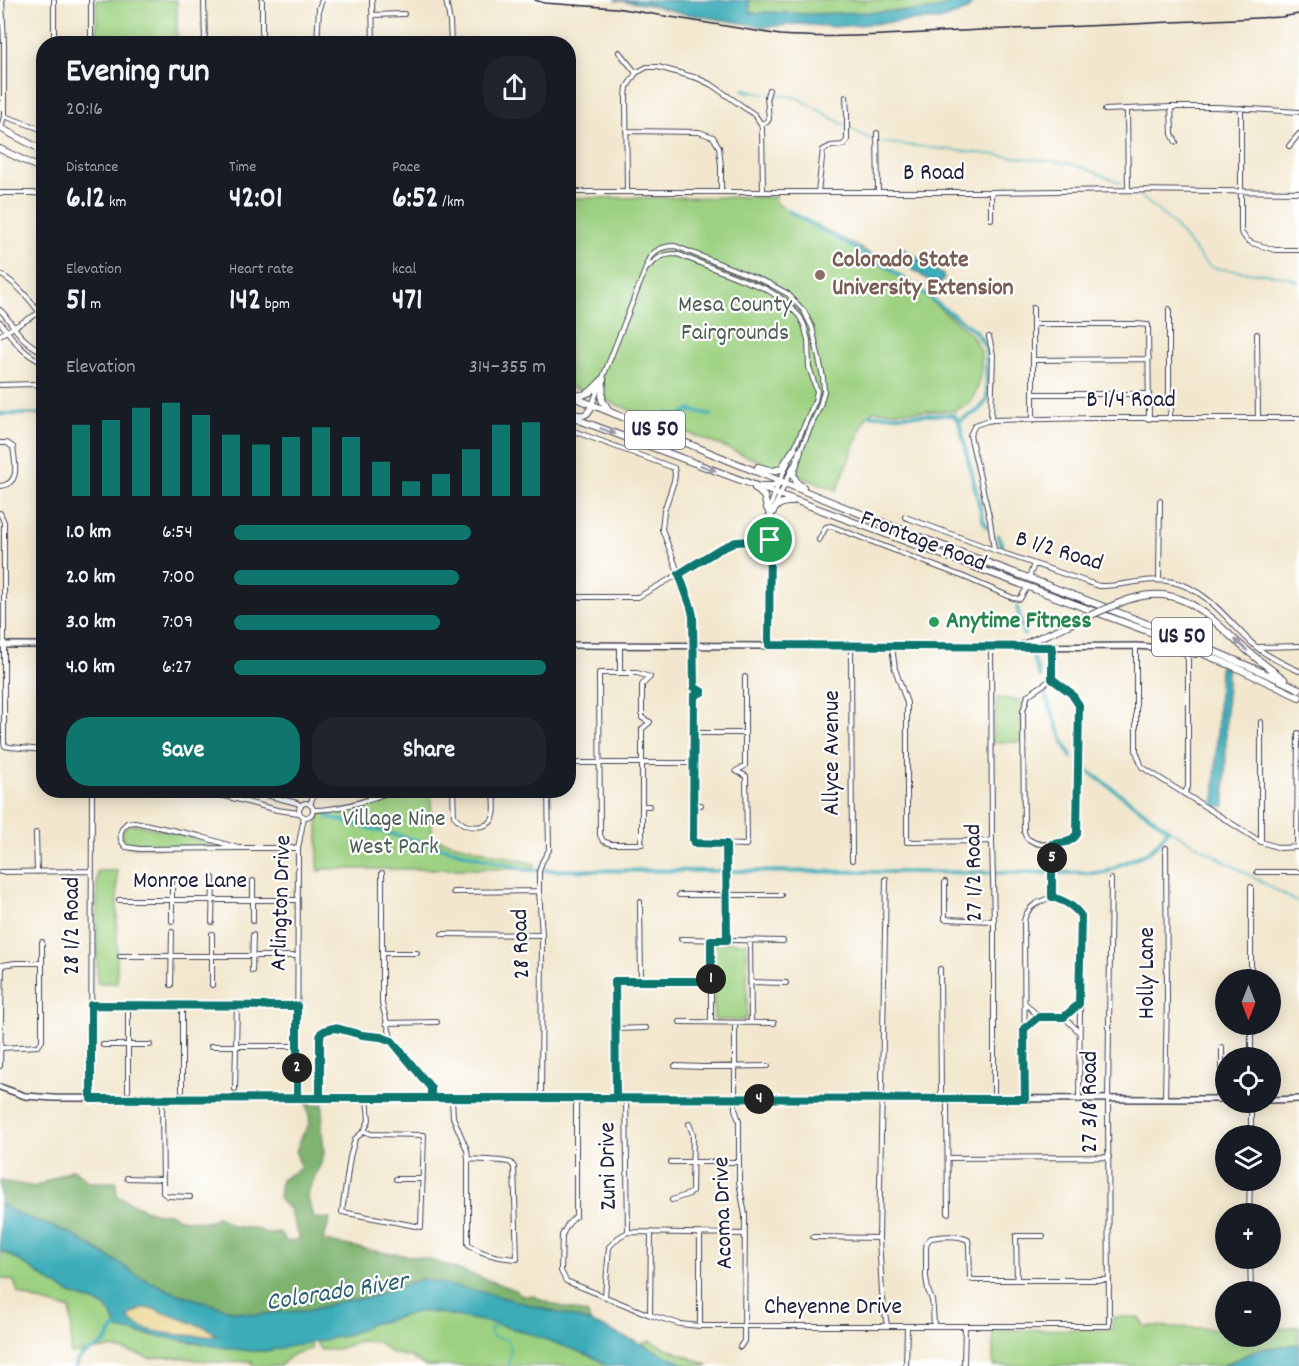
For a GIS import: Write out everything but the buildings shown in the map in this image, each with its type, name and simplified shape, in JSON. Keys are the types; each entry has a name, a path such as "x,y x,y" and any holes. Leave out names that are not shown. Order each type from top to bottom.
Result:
{"highway":[{"path":"1,128 36,147"},
{"path":"0,149 36,166"},
{"path":"576,396 584,396 589,393 603,379"},
{"path":"603,379 602,399 604,405 612,412"},
{"name":"US 50","path":"576,398 781,482 1161,629 1237,660 1299,689"},
{"path":"576,415 586,415 592,405"},
{"name":"US 50","path":"576,418 1158,635 1299,697"},
{"path":"706,450 773,471 781,469 797,450"},
{"path":"797,450 793,471 797,483 866,515"},
{"path":"753,485 768,487 781,482"},
{"path":"753,485 764,496 770,517"},
{"path":"770,517 777,506 788,501 835,519 853,522"},
{"path":"1006,578 1024,581 1029,578"},
{"path":"1028,586 1043,584"},
{"path":"1018,647 1128,599 1153,594 1174,597 1197,607 1285,682"},
{"path":"1181,650 1235,667"}],"main road":[{"path":"2,645 36,645"},
{"path":"576,645 1136,646 1181,650"},
{"path":"0,1088 39,1098 91,1099 1215,1099"},
{"path":"1281,1100 1299,1100"}],"street":[{"path":"1,128 4,116 2,0"},
{"path":"54,0 54,36"},
{"path":"91,0 91,36"},
{"path":"204,0 205,36"},
{"path":"262,0 262,36"},
{"path":"317,36 319,8 322,0"},
{"path":"372,0 373,36"},
{"path":"446,0 452,36"},
{"path":"372,15 404,14"},
{"path":"620,52 636,73"},
{"path":"627,192 627,87 636,73 647,67 658,67 705,81 755,115 762,129 763,191"},
{"path":"760,124 769,119 767,96 769,90"},
{"path":"818,192 823,150 831,146 843,145 847,140 846,97"},
{"path":"1171,107 1172,134 1176,142"},
{"path":"1105,110 1171,107 1299,112"},
{"path":"1241,108 1241,232 1246,240 1275,250 1299,250"},
{"path":"1127,110 1128,190"},
{"path":"4,116 36,127"},
{"path":"626,131 699,132 712,137 719,147 721,191"},
{"path":"877,133 878,192"},
{"path":"1289,146 1299,134"},
{"name":"B Road","path":"576,192 1128,190 1299,192"},
{"path":"990,219 991,192"},
{"path":"0,193 36,193"},
{"path":"592,405 649,259 658,250 675,246 768,283 782,290 799,305 812,327 824,391 820,406 770,507 769,645"},
{"path":"646,268 660,256 677,254 766,289 796,311 808,340 809,366 817,391 797,450"},
{"path":"0,274 10,280 36,306"},
{"path":"1033,308 1033,420"},
{"path":"1169,309 1169,403 1171,410 1169,419"},
{"path":"0,310 26,342 36,348"},
{"path":"0,335 36,314"},
{"path":"0,322 22,350 36,359"},
{"path":"1033,324 1148,325 1149,419"},
{"path":"1257,334 1258,418"},
{"path":"989,337 993,356 991,420 975,425 970,435 990,520 994,550"},
{"path":"1033,360 1149,359"},
{"path":"0,385 36,385"},
{"path":"1033,394 1149,394"},
{"name":"B 1/4 Road","path":"991,420 1299,418"},
{"path":"576,432 674,468 675,481 664,511 662,530 691,607 694,687 702,692 694,696 694,843 746,845 746,776 736,771 746,766 745,677"},
{"path":"0,443 7,443 13,447 15,473 11,482 0,486"},
{"path":"1159,580 1160,501"},
{"path":"0,513 4,522 2,645 4,743 5,746 10,747 36,749"},
{"name":"B 1/2 Road","path":"905,517 1099,586 1159,580 1178,583 1203,596 1256,647 1299,671"},
{"name":"Frontage Road","path":"819,540 826,527 831,526 1014,598 1020,599 1028,586"},
{"path":"576,597 638,597 718,550 736,542 770,540"},
{"path":"1029,578 1034,564"},
{"path":"620,645 620,673"},
{"name":"Allyce Avenue","path":"851,646 852,860"},
{"path":"1136,646 1136,751 1142,767 1261,842 1280,848 1298,847 1298,733"},
{"path":"1256,647 1299,646"},
{"path":"892,647 895,669 907,703 907,842 992,841"},
{"name":"27 1/2 Road","path":"991,647 994,1099"},
{"path":"1052,647 1052,679"},
{"path":"1181,650 1188,660 1188,787 1185,794"},
{"path":"620,673 637,673 650,677 642,685 642,718 650,722 642,729 642,844 611,844 603,841 600,835 599,674 620,673"},
{"path":"1052,679 1071,693 1079,705 1077,834 1069,842 1052,844 1030,841 1024,832 1023,711 1028,695 1052,679"},
{"path":"1261,842 1262,722"},
{"path":"694,733 745,733"},
{"path":"576,763 693,763"},
{"name":"28 1/2 Road","path":"91,1099 92,798"},
{"path":"233,798 277,810 299,813 304,817 310,816 313,810"},
{"path":"277,798 301,806 310,805 313,810"},
{"name":"Arlington Drive","path":"310,805 312,798"},
{"path":"313,810 346,807 374,798"},
{"path":"453,798 454,816 463,824 471,826 486,826 492,822 495,815 494,798"},
{"name":"28 Road","path":"541,1098 542,934 539,872 549,850 548,798"},
{"path":"694,804 701,805"},
{"path":"299,813 301,806"},
{"path":"642,806 649,806"},
{"name":"Arlington Drive","path":"297,1098 298,848 304,817"},
{"path":"238,848 199,836 135,822 127,823 120,833 124,845 131,849 298,848"},
{"path":"36,833 37,872"},
{"path":"726,844 727,940"},
{"path":"1052,844 1052,897"},
{"name":"Holly Lane","path":"1165,1099 1166,848"},
{"path":"0,872 92,871"},
{"path":"1257,872 1299,872"},
{"path":"382,873 382,1004 386,1023 392,1041 431,1088 431,1098"},
{"path":"212,922 213,878"},
{"path":"886,879 879,1238 882,1292 887,1326"},
{"name":"27 3/8 Road","path":"1109,1326 1108,1099 1111,879"},
{"path":"172,880 172,921"},
{"path":"253,881 253,921"},
{"path":"945,882 945,919 994,921"},
{"path":"1251,887 1251,969"},
{"path":"453,892 539,891"},
{"path":"679,895 781,895"},
{"path":"1025,1099 1023,921 1025,914 1033,906 1052,897 1071,905 1081,916 1079,1100"},
{"name":"Monroe Lane","path":"119,900 297,900"},
{"path":"640,902 641,981"},
{"path":"171,985 172,932"},
{"path":"212,934 212,985"},
{"path":"442,934 542,934"},
{"path":"252,971 253,935"},
{"path":"681,939 783,941"},
{"path":"711,940 711,1022"},
{"path":"750,941 751,1023"},
{"path":"1,1048 38,1046 42,1041 42,942"},
{"path":"383,953 417,952"},
{"path":"120,956 297,956"},
{"path":"0,1066 2,965 42,963"},
{"path":"940,969 941,1094 948,1104 948,1214"},
{"path":"616,1098 615,981 711,981"},
{"path":"750,982 786,983"},
{"path":"1024,1002 1038,1017"},
{"path":"1024,1029 1038,1017 1064,1017 1079,1004"},
{"path":"91,1005 297,1006"},
{"path":"128,1005 128,1091"},
{"path":"182,1005 182,1091"},
{"path":"235,1089 237,1006"},
{"path":"1064,1017 1079,1033"},
{"path":"386,1023 437,1022"},
{"path":"680,1022 774,1023"},
{"name":"Acoma Drive","path":"735,1023 735,1108 739,1121 739,1182 745,1215 744,1341 740,1347"},
{"path":"320,1098 321,1033 334,1028 392,1041"},
{"path":"615,1029 646,1028"},
{"path":"103,1045 150,1045"},
{"path":"211,1046 297,1046"},
{"path":"675,1066 768,1066"},
{"path":"364,1131 371,1134 424,1135 421,1227 342,1212 355,1139 364,1131 369,1120 367,1098"},
{"path":"452,1098 453,1118 467,1150 468,1159 468,1244 474,1249 517,1259 514,1167 509,1162 468,1159"},
{"name":"Cheyenne Drive","path":"576,1098 576,1216 562,1235 561,1271 566,1281 650,1315 680,1324 700,1326 1109,1326"},
{"path":"162,1099 162,1191 165,1195 189,1197"},
{"name":"Zuni Drive","path":"605,1296 609,1247 628,1232 626,1099"},
{"path":"672,1200 692,1192 693,1134 689,1124"},
{"path":"948,1158 1108,1157"},
{"path":"671,1162 739,1162"},
{"path":"127,1178 162,1179"},
{"path":"396,1179 423,1179"},
{"path":"628,1232 745,1234"},
{"path":"650,1315 651,1232"},
{"path":"700,1233 700,1326"},
{"path":"934,1326 932,1300 927,1290 926,1248 928,1239 935,1237 949,1236 968,1240 970,1279 974,1280 1109,1280"},
{"path":"1017,1280 1016,1236 1043,1236"},
{"path":"813,1237 879,1238"},
{"path":"962,1366 964,1364 964,1326"},
{"path":"906,1366 907,1327"}],"green space":[{"path":"96,0 177,0 177,36 97,36"},
{"path":"958,0 934,10 808,14 765,12 758,14 750,13 749,1"},
{"name":"Mesa County Fairgrounds","path":"776,197 777,204 879,258 971,334 981,351 978,387 970,403 954,411 873,411 865,419 837,490 576,389 576,198"},
{"path":"997,698 1021,700 1023,742 992,742"},
{"name":"Village Nine West Park","path":"385,798 431,798 432,838 535,864 534,869 322,869 318,871 318,813 358,808"},
{"path":"133,824 224,845 223,847 128,846 123,841 122,832 127,825"},
{"path":"97,871 117,871 117,983 97,983"},
{"path":"715,942 747,943 747,1017 744,1020 714,1019 713,945"},
{"path":"307,1104 323,1104 324,1153 307,1194 313,1218 330,1219 323,1241 425,1258 515,1290 522,1296 534,1296 543,1301 588,1314 590,1322 539,1307 422,1279 371,1297 339,1302 307,1311 257,1315 233,1311 175,1293 138,1276 69,1233 20,1215 0,1204 0,1181 35,1187 73,1169 89,1182 116,1182 117,1196 159,1214 170,1213 179,1219 209,1222 217,1216 232,1226 259,1229 266,1234 279,1232 287,1242 300,1239 289,1209 279,1199 281,1180 301,1168 296,1152 310,1123"},
{"path":"0,1251 17,1259 71,1294 103,1305 139,1334 254,1351 266,1351 309,1342 311,1349 293,1354 280,1366 252,1366 252,1361 220,1362 171,1357 149,1358 110,1348 71,1354 71,1310 18,1293 14,1281 0,1278"},
{"path":"416,1312 453,1315 508,1326 591,1356 607,1366 425,1366 411,1357 391,1353 378,1342 359,1341 338,1349 321,1350 315,1341 343,1336 369,1324"},
{"path":"1113,1317 1138,1317 1144,1326 1215,1329 1215,1347 1276,1347 1260,1349 1222,1366 993,1366 993,1330 1112,1329"},
{"path":"1299,1326 1299,1344 1281,1346 1281,1328"},
{"path":"649,1341 710,1366 688,1366 641,1344"}],"sand":[{"path":"144,1308 154,1309 207,1328 219,1336 156,1332 138,1326 127,1317"}],"water":[{"path":"614,0 751,0 749,2 750,12 758,14 765,12 808,14 934,10 958,0 975,0 967,10 940,20 834,27 799,24 765,27"},
{"path":"903,248 943,275 942,282 933,283 901,262 895,253"},
{"path":"1220,666 1227,668 1225,806 1214,807"},
{"path":"0,1204 20,1215 69,1233 138,1276 175,1293 233,1311 257,1315 307,1311 339,1302 371,1297 422,1279 490,1294 590,1322 688,1366 607,1366 594,1357 527,1333 497,1324 434,1312 416,1312 369,1324 343,1336 266,1351 226,1348 118,1329 111,1313 103,1305 71,1294 17,1259 0,1251","holes":["144,1308 154,1309 207,1328 218,1336 189,1336 156,1332 137,1325 128,1318"]},
{"path":"1299,1344 1299,1365 1222,1366 1260,1349"}],"waterway":[{"path":"744,90 751,92"},
{"path":"751,92 765,94"},
{"path":"770,94 795,97 844,125"},
{"path":"849,128 874,141"},
{"path":"879,142 1068,163 1121,183"},
{"path":"1138,194 1172,223 1212,268 1273,275 1290,278 1299,283"},
{"path":"789,211 889,268 975,331 986,347 987,400 979,410 959,421"},
{"path":"667,414 679,416 690,410 711,415"},
{"path":"0,414 36,414"},
{"path":"870,415 953,415 959,421 983,520 987,527"},
{"path":"998,536 1003,549"},
{"path":"1017,607 1024,635"},
{"path":"1031,652 1040,677"},
{"path":"1045,694 1071,757"},
{"path":"328,817 527,870 1105,873 1149,852 1168,829 1084,768"},
{"path":"1168,829 1299,903"},
{"path":"497,1323 495,1327 490,1328 490,1332 493,1337 508,1340 511,1350 509,1366"},
{"path":"76,1366 80,1358 102,1345 117,1327"}],"railway":[{"path":"535,0 544,3 616,8 780,35 808,36 866,36 1281,17 1299,14"}],"place":[{"name":"Colorado State University Extension","path":"820,275"},
{"name":"Anytime Fitness","path":"934,622"}],"route":[{"path":"770,540 736,542 718,550 679,574 693,616 694,687 702,692 694,696 693,840 694,843 726,844 727,940 711,940 711,981 615,981 616,1098 576,1098 541,1098 452,1098 431,1098 367,1098 320,1098 297,1098 297,1006 91,1005 91,1099 320,1098 320,1038 321,1033 334,1028 392,1041 431,1088 431,1098 1025,1099 1024,1029 1038,1017 1064,1017 1079,1004 1081,916 1071,905 1052,897 1052,844 1069,842 1077,834 1079,705 1071,693 1052,679 1052,647 769,645 770,540"}],"water label":[{"name":"Colorado River","path":"337,1293"}]}
